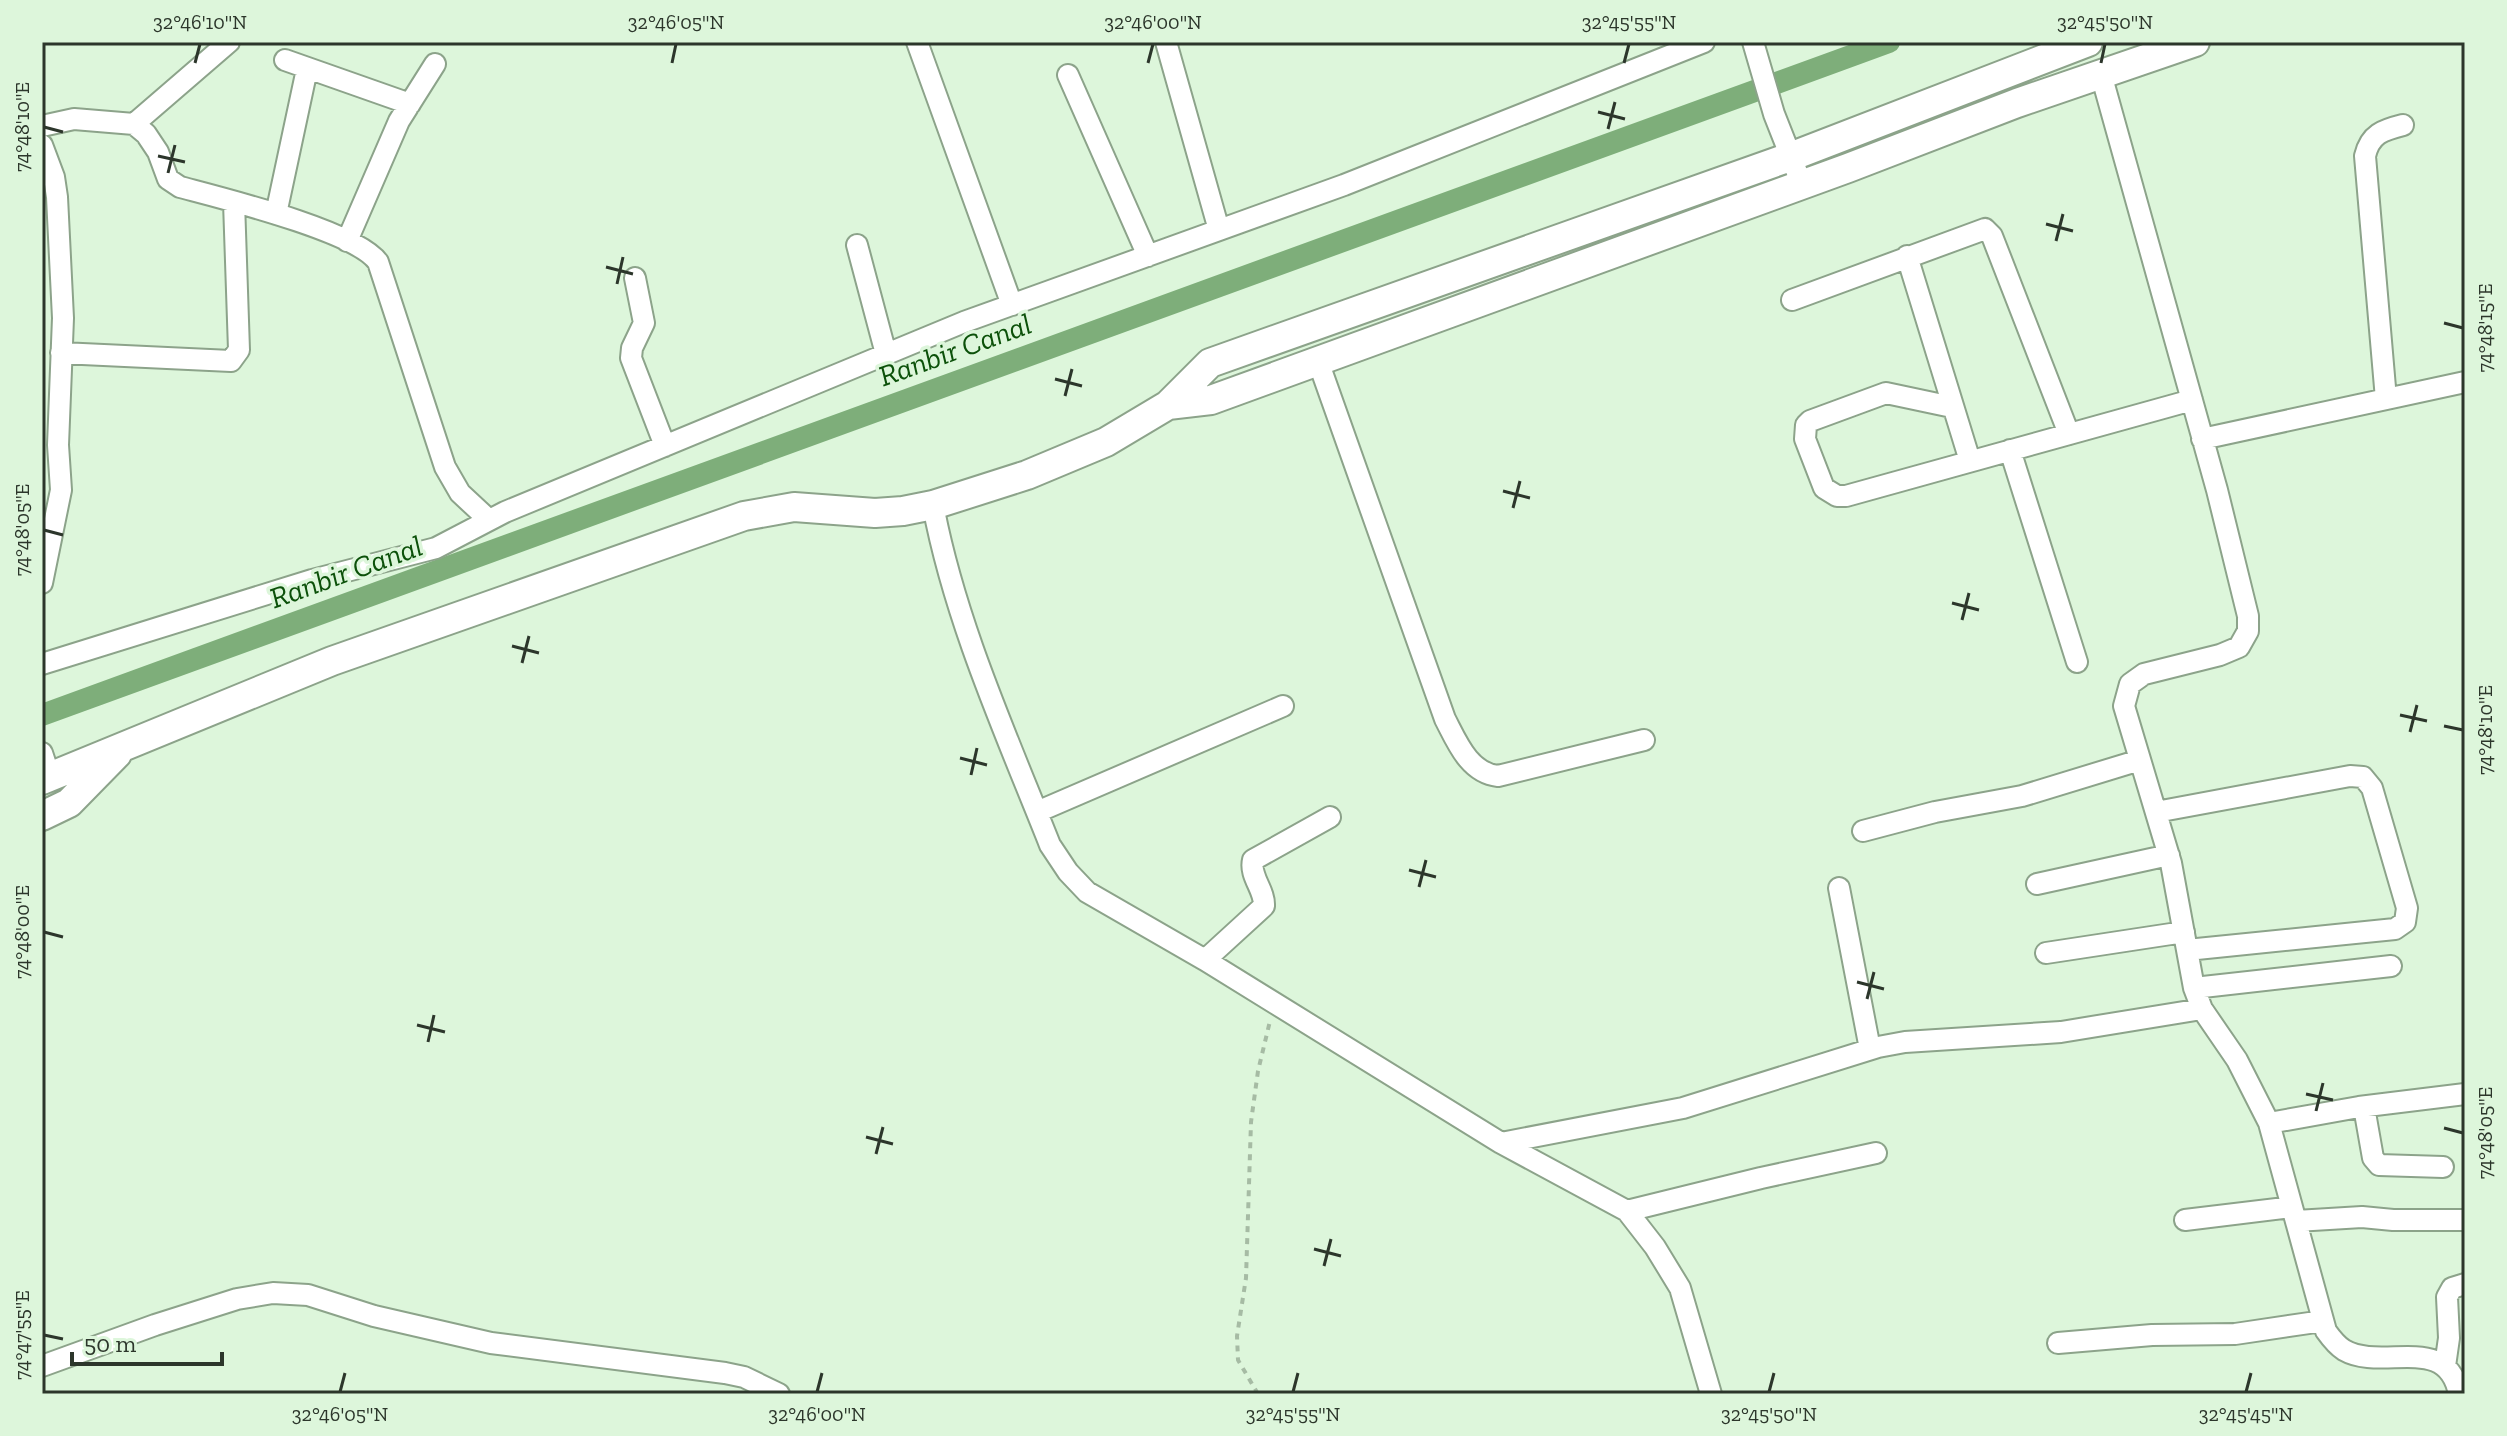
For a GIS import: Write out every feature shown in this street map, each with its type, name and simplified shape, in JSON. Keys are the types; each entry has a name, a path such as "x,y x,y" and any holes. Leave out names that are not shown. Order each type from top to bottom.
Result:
{"highway":[{"path":"45,770 126,745 332,661 744,516 794,507 875,513 903,511 933,505 1027,475 1106,442 1168,405 1210,363 1790,157 2088,42"},
{"path":"1168,405 1211,400 1802,185 2017,103 2195,42"},
{"path":"42,816 69,803 126,745"}],"street":[{"path":"134,124 229,42"},
{"path":"917,42 1012,305"},
{"path":"1166,42 1219,230"},
{"path":"42,664 312,580 436,548 489,520 886,354 1344,185 1704,42"},
{"path":"1753,42 1774,114 1802,185"},
{"path":"285,60 410,104"},
{"path":"347,241 395,129 435,64"},
{"path":"276,214 307,69"},
{"path":"2101,74 2192,400 2248,616 2248,631 2239,647 2220,655 2144,674 2130,684 2124,706 2169,855 2194,988 2202,1009 2237,1060 2269,1123 2326,1331 2345,1351 2375,1357 2433,1360 2445,1366 2461,1390"},
{"path":"1068,75 1148,256"},
{"path":"42,126 74,119 134,124 146,134 173,183 180,187 276,214 373,254 445,467 460,493 489,520"},
{"path":"2386,399 2365,156 2373,138 2381,131 2403,125"},
{"path":"42,145 54,177 57,197 63,318 50,444 61,490 42,583"},
{"path":"61,353 235,359 239,350 234,202"},
{"path":"1792,300 1977,230 1989,231 2069,434"},
{"path":"857,245 886,354"},
{"path":"1907,256 1970,461"},
{"path":"635,278 644,323 632,348 631,358 665,446"},
{"path":"1318,361 1445,719 1463,753 1478,769 1498,776 1644,740"},
{"path":"2202,439 2465,382"},
{"path":"1952,407 1886,393 1815,418 1806,425 1805,439 1824,488 1837,496 1846,496 2192,400"},
{"path":"2010,450 2077,662"},
{"path":"933,505 942,549 965,624 1050,845 1068,872 1087,892 1205,960 1501,1143 1627,1211 1655,1247 1680,1288 1711,1394"},
{"path":"1037,812 1283,706"},
{"path":"1863,831 1935,812 2022,796 2140,760"},
{"path":"2046,953 2185,941 2395,929 2405,922 2407,908 2372,788 2363,777 2335,779 2156,812"},
{"path":"1205,960 1264,906 1263,895 1251,869 1253,860 1330,817"},
{"path":"2037,884 2169,855"},
{"path":"1839,888 1870,1049"},
{"path":"2194,988 2391,966"},
{"path":"1501,1143 1683,1108 1870,1049 1905,1042 2061,1032 2202,1009"},
{"path":"2269,1123 2465,1094"},
{"path":"2364,1107 2373,1158 2379,1165 2443,1167"},
{"path":"1627,1211 1876,1153"},
{"path":"2185,1220 2294,1214 2404,1221 2465,1220"},
{"path":"2445,1366 2449,1338 2447,1297 2452,1288 2465,1284"},
{"path":"42,1366 237,1299 273,1293 308,1295 374,1316 491,1343 725,1373 744,1377 779,1394"},
{"path":"2058,1343 2152,1335 2216,1336 2323,1321"}],"path":[{"path":"1258,1394 1238,1360 1237,1336 1246,1278 1251,1122 1258,1071 1275,1003"}],"waterway":[{"name":"Ranbir Canal","path":"42,715 1889,42"}]}
